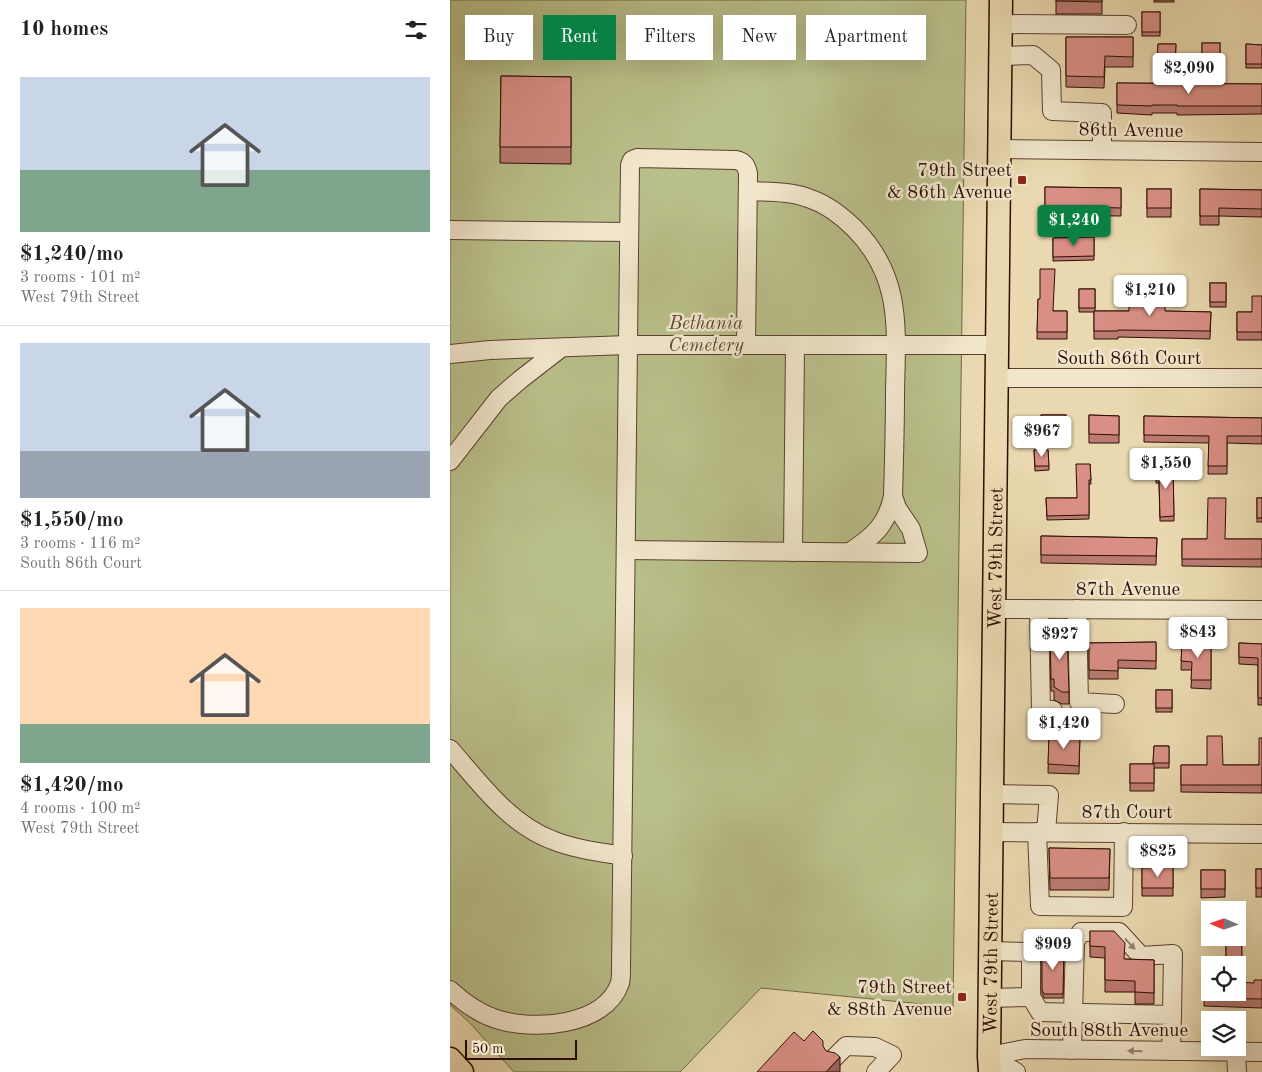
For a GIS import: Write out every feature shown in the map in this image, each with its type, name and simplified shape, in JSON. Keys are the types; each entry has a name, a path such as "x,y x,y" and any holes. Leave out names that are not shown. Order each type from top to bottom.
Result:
{"main road":[{"name":"West 79th Street","path":"988,1066 1001,0"},
{"path":"450,1060 462,1072"},
{"path":"973,1072 988,1066"}],"street":[{"path":"1001,24 1126,25"},
{"path":"1000,56 1033,55 1051,70 1052,110 1102,113 1102,150"},
{"name":"86th Avenue","path":"1000,149 1262,152"},
{"path":"450,990 478,1012 496,1019 516,1024 551,1024 571,1021 604,1005 615,993 620,982 629,232 630,165 632,160 637,158 736,160 746,166 748,191 746,344"},
{"path":"748,191 780,192 807,197 828,206 845,219 868,243 882,264 890,286 894,310 896,345 893,496 890,510 878,531 850,552"},
{"path":"450,230 629,232"},
{"path":"450,354 490,350 628,344 997,346"},
{"path":"793,552 795,345"},
{"path":"450,460 499,398 562,348"},
{"name":"South 86th Court","path":"997,378 1262,378"},
{"path":"626,550 918,553 911,529 897,508 893,496"},
{"name":"87th Avenue","path":"994,609 1262,610"},
{"path":"1039,609 1041,710 1053,710"},
{"path":"1076,609 1078,702 1115,704"},
{"path":"450,749 506,810 527,827 551,840 623,856"},
{"path":"992,794 1049,795 1042,832 1040,906 1123,907 1124,832"},
{"name":"87th Court","path":"991,832 1262,834"},
{"path":"1072,1050 1075,942 1081,932 1119,932 1141,956 1173,954 1171,1051"},
{"path":"990,951 1031,952 1047,942 1075,942"},
{"path":"1031,952 1031,997 1040,1012 1172,1015"},
{"path":"989,998 1031,997"},
{"path":"833,1059 846,1046 875,1046 892,1055 876,1072"},
{"name":"South 88th Avenue","path":"988,1066 1025,1049 1201,1051"},
{"name":"South 88th Avenue","path":"1246,1051 1262,1052"},
{"path":"1236,1056 1236,1072"},
{"path":"988,1066 1016,1072"}],"green space":[{"name":"Bethania Cemetery","path":"450,0 966,0 953,1007 761,988 680,1072 514,1072 469,1022 450,1005"}],"building":[{"path":"1102,0 1102,2 1056,1"},
{"path":"1142,12 1160,12 1160,32 1142,32"},
{"path":"1066,37 1133,37 1133,57 1105,56 1104,77 1066,76"},
{"path":"1202,43 1220,43 1220,62 1202,62"},
{"path":"1158,44 1176,44 1175,64 1157,63"},
{"path":"1246,44 1262,45 1262,64 1246,64"},
{"path":"501,76 571,77 571,147 500,147"},
{"path":"1117,83 1262,84 1262,106 1117,105"},
{"path":"1045,187 1121,188 1121,208 1045,206"},
{"path":"1147,189 1171,189 1171,208 1147,208"},
{"path":"1200,189 1262,190 1262,209 1219,208 1219,216 1200,216"},
{"path":"1094,237 1094,256 1053,257 1053,238"},
{"path":"1040,269 1055,269 1053,311 1067,311 1067,332 1037,332"},
{"path":"1210,283 1226,283 1226,302 1210,302"},
{"path":"1129,285 1145,285 1145,306 1165,306 1165,311 1211,312 1210,331 1094,331 1094,311 1129,311"},
{"path":"1079,289 1095,289 1095,308 1079,308"},
{"path":"1252,296 1262,296 1262,332 1237,332 1237,312 1252,312"},
{"path":"1041,415 1066,415 1066,433 1041,433"},
{"path":"1089,415 1119,416 1119,435 1089,434"},
{"path":"1144,416 1262,418 1262,436 1227,436 1227,466 1208,466 1209,436 1144,435"},
{"path":"1034,450 1048,450 1049,466 1035,466"},
{"path":"1076,464 1090,464 1089,515 1047,516 1046,498 1077,498"},
{"path":"1156,465 1173,465 1174,516 1160,517 1159,479 1156,479"},
{"path":"1208,498 1226,498 1225,539 1262,539 1262,559 1182,559 1182,539 1207,539"},
{"path":"1257,498 1262,498 1262,518 1257,518"},
{"path":"1041,536 1157,538 1156,556 1041,555"},
{"path":"1050,632 1067,633 1069,692 1062,692 1054,687 1054,679 1051,679"},
{"path":"1182,641 1211,642 1211,680 1191,680 1192,662 1181,661"},
{"path":"1156,642 1156,661 1118,660 1118,671 1089,670 1089,643"},
{"path":"1239,643 1262,644 1262,698 1258,698 1258,658 1239,657"},
{"path":"1156,690 1172,690 1172,708 1156,708"},
{"path":"1049,734 1080,735 1079,766 1048,764"},
{"path":"1207,736 1222,736 1223,765 1259,765 1259,738 1262,738 1262,785 1181,785 1181,765 1207,765"},
{"path":"1154,746 1169,746 1169,763 1153,763"},
{"path":"1130,764 1154,764 1154,783 1130,783"},
{"path":"1049,848 1110,849 1109,878 1050,878"},
{"path":"1173,867 1173,888 1142,888 1142,868"},
{"path":"1256,869 1262,869 1262,888 1256,888"},
{"path":"1201,870 1225,870 1225,889 1201,889"},
{"path":"1090,931 1114,931 1125,943 1124,959 1154,960 1154,993 1135,992 1135,981 1105,980 1105,947 1090,946"},
{"path":"1226,946 1242,946 1242,956 1226,956"},
{"path":"1050,948 1064,948 1063,994 1044,994 1042,990 1042,953"},
{"path":"1254,980 1262,980 1262,999 1246,999 1246,982 1254,983"},
{"path":"813,1031 823,1041 826,1051 835,1053 840,1057 826,1072 757,1072 794,1032 804,1041"}],"place":[{"name":"79th Street & 86th Avenue","path":"1022,180"},
{"name":"79th Street & 88th Avenue","path":"962,997"}]}
